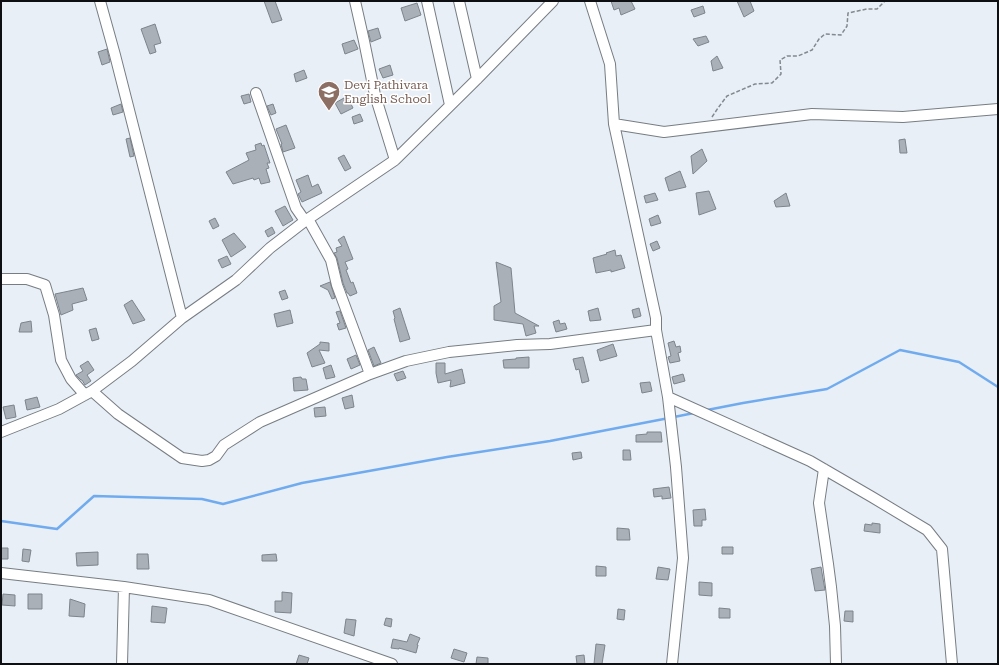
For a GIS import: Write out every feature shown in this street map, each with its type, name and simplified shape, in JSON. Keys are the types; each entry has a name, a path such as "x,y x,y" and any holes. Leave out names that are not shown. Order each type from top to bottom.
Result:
{"street":[{"path":"100,1 182,318"},
{"path":"355,1 374,95 395,160"},
{"path":"427,1 450,105"},
{"path":"459,1 477,79"},
{"path":"1,432 59,409 89,393 132,361 182,318 236,280 270,248 307,220 395,160 554,1"},
{"path":"590,1 610,64 614,124 656,318 656,330 668,397 676,467 683,558 672,664"},
{"path":"256,93 296,208 307,220 330,260 337,285 370,374"},
{"path":"614,124 664,132 812,114 903,117 998,108"},
{"path":"1,279 27,279 46,285 54,315 61,360 72,379 118,414 182,458 202,461 209,460 216,456 224,446 260,422 406,360 449,352 517,345 550,344 656,330"},
{"path":"668,397 810,461 927,530 942,549 952,664"},
{"path":"824,469 819,503 831,587 835,626 836,664"},
{"path":"1,573 124,587 209,600 392,664"},
{"path":"122,664 124,587"}],"path":[{"path":"710,122 727,96 755,84 772,83 781,74 780,60 787,56 798,56 812,50 819,39 825,34 841,35 847,26 848,13 867,9 877,9 885,1"}],"building":[{"path":"264,1 275,1 282,20 272,23"},
{"path":"611,1 631,1 635,9 621,15 619,8 614,10"},
{"path":"737,1 750,1 754,11 744,17"},
{"path":"417,3 421,15 405,21 401,8"},
{"path":"703,6 705,13 694,17 691,10"},
{"path":"155,24 161,43 154,45 156,52 150,54 141,29"},
{"path":"378,28 381,38 371,42 368,31"},
{"path":"706,36 709,42 698,46 693,39"},
{"path":"354,40 358,49 345,54 342,44"},
{"path":"107,49 110,62 102,65 98,52"},
{"path":"717,56 723,68 713,71 711,61"},
{"path":"390,65 393,75 383,78 379,69"},
{"path":"304,70 307,78 296,82 294,74"},
{"path":"249,94 251,102 244,104 241,96"},
{"path":"344,98 346,102 349,100 353,108 341,114 335,103"},
{"path":"121,104 123,112 113,115 111,108"},
{"path":"273,104 276,113 271,115 267,106"},
{"path":"360,114 363,121 354,124 352,117"},
{"path":"286,125 295,148 283,152 282,144 276,129"},
{"path":"130,138 134,156 130,157 126,139"},
{"path":"905,139 907,153 900,153 899,140"},
{"path":"261,143 262,146 264,145 270,163 267,163 269,168 266,169 270,182 261,184 259,178 254,180 253,178 233,184 226,172 249,160 246,153 256,150 255,145"},
{"path":"702,149 707,161 693,174 691,156"},
{"path":"344,155 351,168 345,171 338,158"},
{"path":"680,171 686,187 669,191 665,178"},
{"path":"308,175 312,187 318,184 322,193 302,202 298,194 301,192 296,180"},
{"path":"709,191 716,209 699,215 696,193"},
{"path":"655,193 658,200 646,203 644,196"},
{"path":"786,193 790,206 776,207 774,201"},
{"path":"285,206 293,220 283,226 275,211"},
{"path":"658,215 661,223 651,226 649,219"},
{"path":"215,218 219,226 213,229 209,221"},
{"path":"272,227 275,233 268,237 265,231"},
{"path":"234,233 246,247 231,257 222,240"},
{"path":"344,236 353,259 345,262 348,269 346,270 357,293 350,296 347,293 343,283 337,258 334,253 337,252 336,248 342,246 338,240"},
{"path":"657,241 660,248 653,251 650,244"},
{"path":"615,250 616,256 621,255 625,268 611,272 611,270 596,273 593,258"},
{"path":"227,256 231,264 222,268 218,260"},
{"path":"496,262 511,268 515,313 539,326 534,326 536,333 526,336 523,324 494,320 494,306 501,302"},
{"path":"330,282 335,298 332,299 328,290 320,286"},
{"path":"83,288 87,300 72,304 73,310 61,315 55,294"},
{"path":"285,290 288,298 282,300 279,292"},
{"path":"132,300 145,320 133,324 124,305"},
{"path":"400,308 410,339 400,342 393,311"},
{"path":"598,308 601,320 590,321 588,311"},
{"path":"639,308 641,316 634,318 632,310"},
{"path":"290,310 293,323 277,327 274,314"},
{"path":"340,311 346,328 339,330 337,324 340,323 336,312"},
{"path":"559,320 560,324 565,323 567,329 556,332 553,322"},
{"path":"31,321 32,332 19,332 21,323"},
{"path":"96,328 99,339 92,341 89,330"},
{"path":"674,341 676,347 680,346 681,352 678,353 680,361 670,363 668,357 671,356 668,343"},
{"path":"320,342 329,343 329,351 319,350 325,363 312,367 307,353 320,344"},
{"path":"613,344 617,356 600,361 597,350"},
{"path":"374,347 381,363 374,366 368,350"},
{"path":"356,355 360,365 351,369 347,359"},
{"path":"529,357 529,368 504,368 503,360"},
{"path":"583,357 589,381 582,383 579,369 576,370 573,359"},
{"path":"88,361 94,370 87,375 91,381 85,385 76,375 83,371 80,366"},
{"path":"436,363 445,363 445,374 462,369 465,383 450,387 451,380 438,383"},
{"path":"331,365 335,377 326,379 323,368"},
{"path":"403,371 406,378 397,381 394,374"},
{"path":"683,374 685,381 674,384 672,377"},
{"path":"301,377 302,379 306,379 308,390 294,391 293,378"},
{"path":"650,382 652,391 642,393 640,383"},
{"path":"352,395 354,407 345,409 342,398"},
{"path":"37,397 40,407 27,410 25,400"},
{"path":"14,405 16,417 6,419 3,407"},
{"path":"325,407 326,416 315,417 314,408"},
{"path":"647,432 661,432 662,442 636,442 636,435 647,434"},
{"path":"623,450 630,450 631,460 623,460"},
{"path":"581,452 582,458 573,460 572,453"},
{"path":"669,487 671,498 662,499 662,496 654,497 653,489"},
{"path":"705,509 706,520 702,520 702,526 694,526 693,510"},
{"path":"872,523 880,524 880,533 864,531 865,524 872,525"},
{"path":"617,528 629,529 630,540 617,540"},
{"path":"722,547 733,547 733,554 722,554"},
{"path":"1,548 8,548 8,559 1,559"},
{"path":"23,549 31,550 29,562 22,561"},
{"path":"98,552 98,565 77,566 76,553"},
{"path":"137,554 148,554 149,569 137,569"},
{"path":"276,554 277,561 262,561 262,555"},
{"path":"596,566 606,567 606,576 596,576"},
{"path":"658,567 670,569 668,580 656,579"},
{"path":"821,567 825,590 815,591 811,569"},
{"path":"699,582 712,583 712,596 699,595"},
{"path":"282,592 292,593 291,613 275,612 275,601 282,601"},
{"path":"3,594 15,595 15,606 2,605"},
{"path":"28,594 42,594 42,609 28,609"},
{"path":"70,599 85,604 84,617 69,616"},
{"path":"152,606 167,608 165,623 151,622"},
{"path":"719,608 730,609 730,618 719,618"},
{"path":"618,609 625,610 624,620 617,619"},
{"path":"845,611 853,611 853,622 844,621"},
{"path":"386,618 392,619 391,627 384,625"},
{"path":"346,619 356,620 354,636 344,633"},
{"path":"410,634 420,638 416,653 399,648 391,648 393,639 407,642"},
{"path":"596,644 605,645 602,664 594,664"},
{"path":"454,649 467,653 464,662 451,658"},
{"path":"299,655 309,658 307,664 296,664"},
{"path":"584,655 585,664 577,664 576,656"},
{"path":"477,657 488,658 488,664 476,664"}],"waterway":[{"path":"707,410 827,389 900,350 959,362 998,387"},
{"path":"674,417 694,413"},
{"path":"1,521 57,529 94,496 202,499 223,504 302,483 447,457 550,441 669,418"}],"place":[{"name":"Devi Pathivara English School","path":"329,112"}]}
